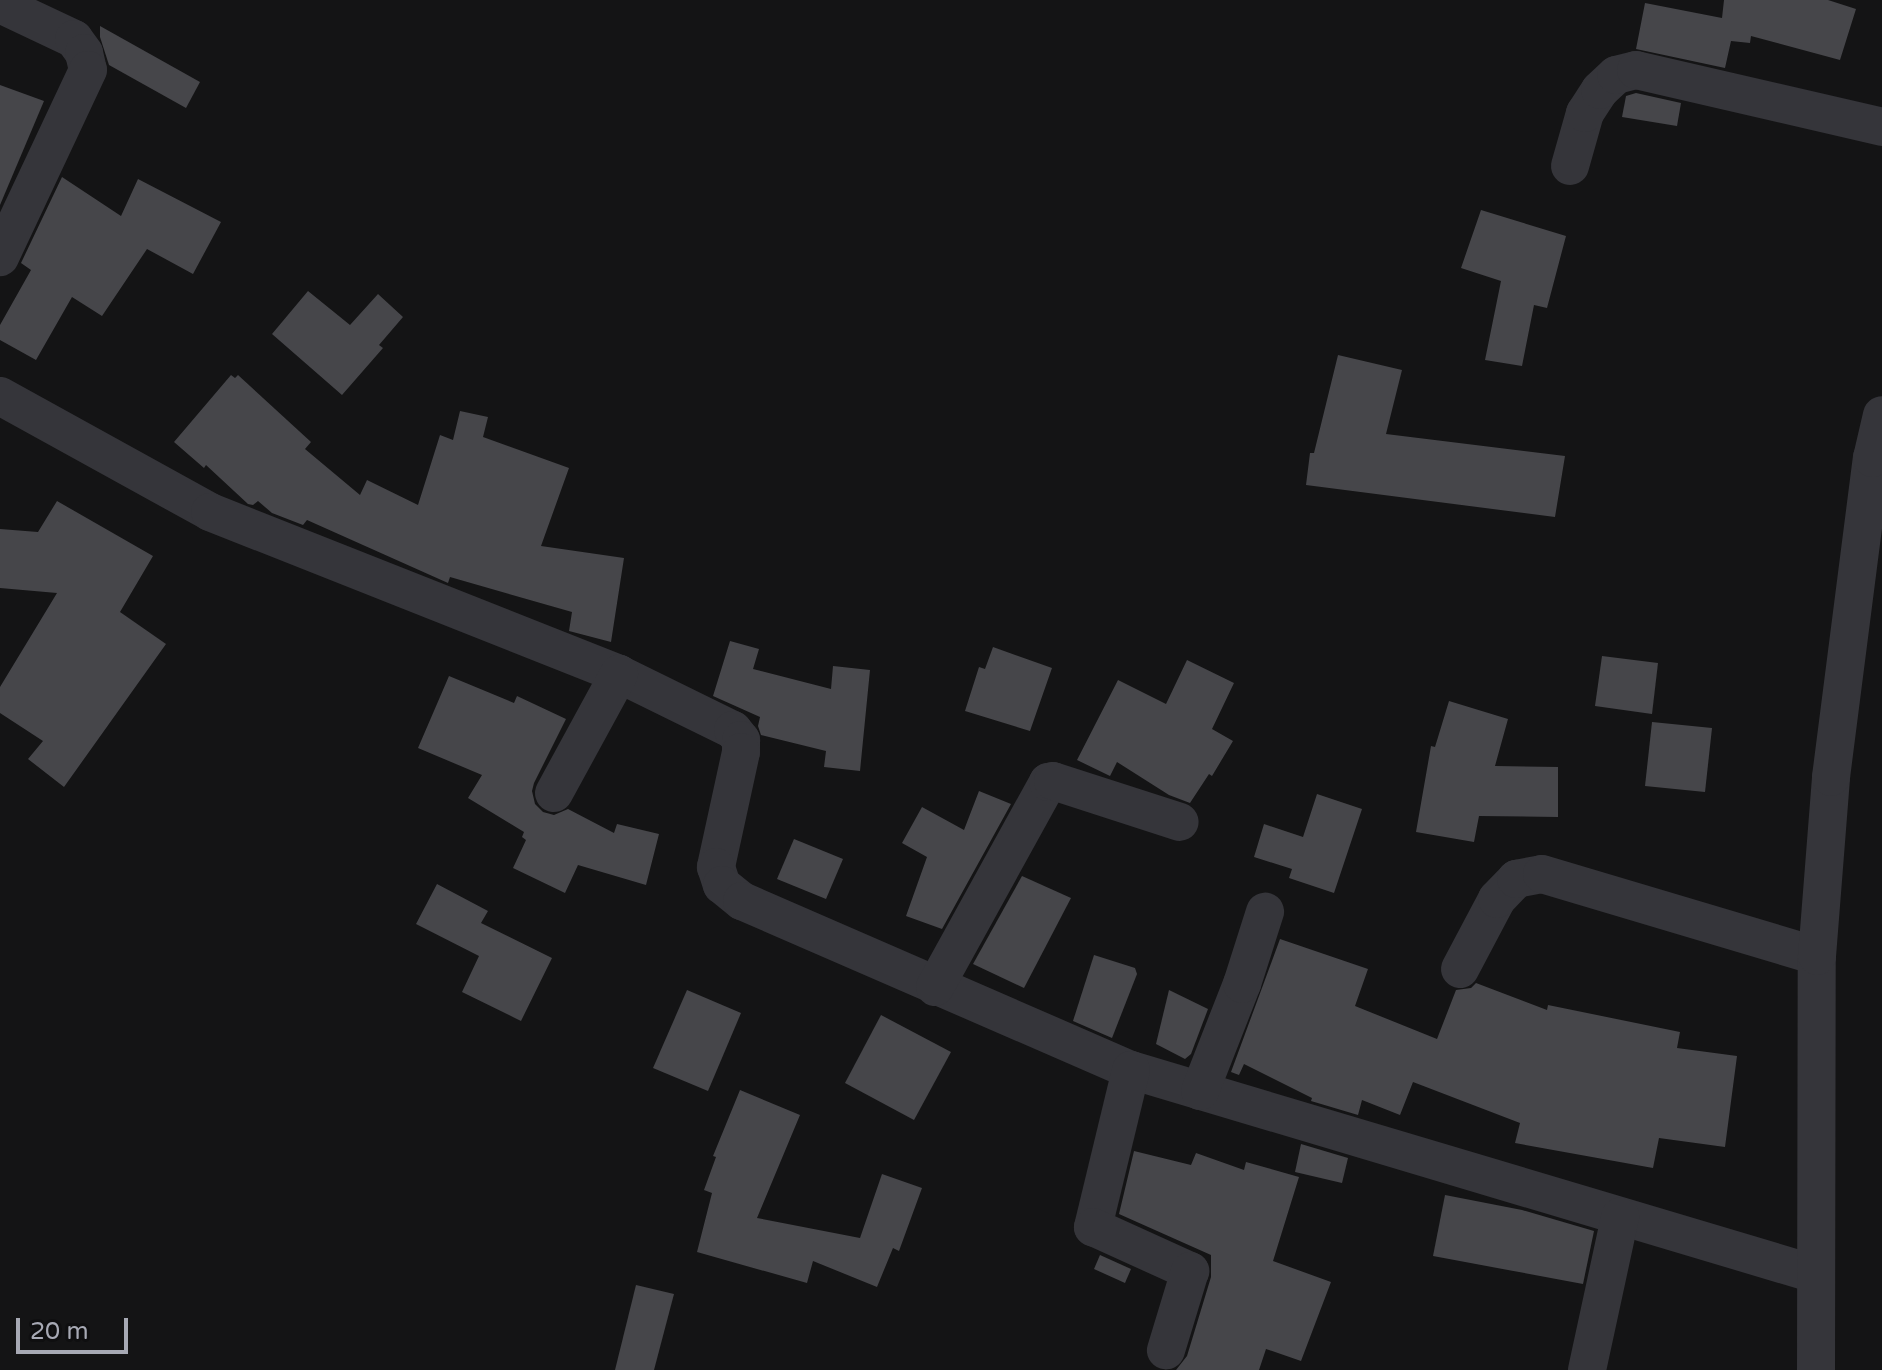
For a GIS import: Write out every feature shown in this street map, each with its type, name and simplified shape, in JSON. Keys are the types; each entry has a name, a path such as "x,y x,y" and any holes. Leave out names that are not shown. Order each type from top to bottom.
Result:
{"street":[{"path":"0,4 74,39 88,70 0,257"},
{"path":"1570,166 1585,113 1600,90 1616,75 1636,70 1882,127"},
{"path":"0,396 210,512 619,674 733,730 741,740 741,752 716,867 722,885 742,901 1131,1070 1815,1274"},
{"path":"1816,1370 1817,956 1831,777 1872,458 1882,415"},
{"path":"554,793 619,674"},
{"path":"935,987 1048,782 1053,781 1180,822"},
{"path":"1460,969 1497,899 1516,879 1542,874 1817,956"},
{"path":"1200,1091 1242,984 1265,912"},
{"path":"1131,1070 1093,1227 1190,1271 1166,1350"},
{"path":"1587,1370 1620,1217"}],"building":[{"path":"1724,0 1828,0 1856,9 1840,60 1751,36 1750,43 1731,41 1725,68 1636,49 1645,3 1722,18"},
{"path":"100,26 200,82 186,108 109,65 100,37"},
{"path":"0,85 44,101 0,205"},
{"path":"1636,93 1681,103 1677,126 1622,117 1626,96"},
{"path":"62,177 121,216 138,179 221,222 193,274 147,249 102,316 72,297 36,360 0,340 0,325 31,270 21,263"},
{"path":"1481,210 1566,236 1547,308 1534,305 1522,366 1485,360 1501,281 1461,268"},
{"path":"308,291 350,325 378,294 403,317 379,345 383,348 342,395 272,334"},
{"path":"1338,355 1402,370 1386,434 1565,456 1555,517 1306,485 1310,453 1314,453"},
{"path":"231,375 235,378 238,375 311,442 305,449 360,495 367,480 418,505 440,435 453,440 460,411 488,417 483,437 569,468 541,546 624,558 611,642 569,631 572,612 450,577 448,583 307,520 303,525 272,513 258,501 248,504 206,465 204,468 174,442"},
{"path":"57,501 153,556 120,612 166,644 64,787 28,759 43,741 0,713 0,687 57,593 0,588 0,529 38,532"},
{"path":"730,641 759,649 753,669 831,689 833,666 870,670 860,771 824,767 826,751 761,735 758,726 760,717 713,696"},
{"path":"993,647 1052,668 1030,731 965,711 979,667 985,669"},
{"path":"1602,656 1658,663 1652,714 1595,706"},
{"path":"1187,660 1234,683 1212,729 1233,741 1212,776 1209,774 1190,803 1169,795 1117,762 1110,776 1077,760 1118,680 1166,704"},
{"path":"449,676 514,703 517,696 566,719 534,783 535,804 543,812 554,815 568,809 614,833 617,824 659,834 646,885 578,865 565,893 513,868 526,840 522,837 524,832 468,798 482,775 418,748"},
{"path":"1449,701 1508,719 1495,766 1558,767 1558,817 1479,816 1474,842 1416,832 1431,746 1435,747"},
{"path":"1652,722 1712,728 1705,792 1645,786"},
{"path":"979,791 1011,804 942,929 906,916 927,857 902,843 922,807 964,830"},
{"path":"1317,794 1362,809 1334,893 1289,878 1292,869 1254,857 1264,824 1303,837"},
{"path":"794,839 843,859 826,899 777,879"},
{"path":"1022,876 1071,898 1024,988 973,964"},
{"path":"437,884 488,911 481,923 552,958 521,1021 462,992 479,956 416,924"},
{"path":"1280,939 1368,969 1355,1006 1437,1039 1456,990 1471,988 1476,983 1547,1010 1548,1005 1680,1032 1677,1048 1737,1056 1725,1147 1659,1138 1653,1168 1515,1143 1520,1123 1413,1082 1400,1115 1362,1100 1358,1115 1311,1101 1312,1098 1244,1064 1239,1075 1231,1072"},
{"path":"1094,955 1135,968 1137,974 1112,1038 1073,1021"},
{"path":"687,990 741,1013 708,1091 653,1068"},
{"path":"1169,990 1208,1009 1191,1054 1185,1059 1156,1044"},
{"path":"881,1015 951,1052 914,1120 845,1083"},
{"path":"740,1090 800,1115 757,1218 860,1238 882,1174 922,1188 899,1251 893,1248 877,1287 813,1261 807,1283 697,1252 712,1193 704,1190 716,1157 713,1156"},
{"path":"1301,1144 1348,1158 1342,1183 1295,1172"},
{"path":"1134,1151 1191,1165 1196,1153 1244,1170 1246,1162 1299,1177 1273,1261 1331,1282 1301,1361 1266,1349 1259,1370 1176,1370 1187,1356 1211,1277 1211,1255 1119,1214"},
{"path":"1445,1195 1522,1210 1594,1231 1583,1284 1433,1256"},
{"path":"1100,1255 1131,1269 1125,1283 1094,1269"},
{"path":"636,1285 674,1294 654,1370 615,1370"}]}
